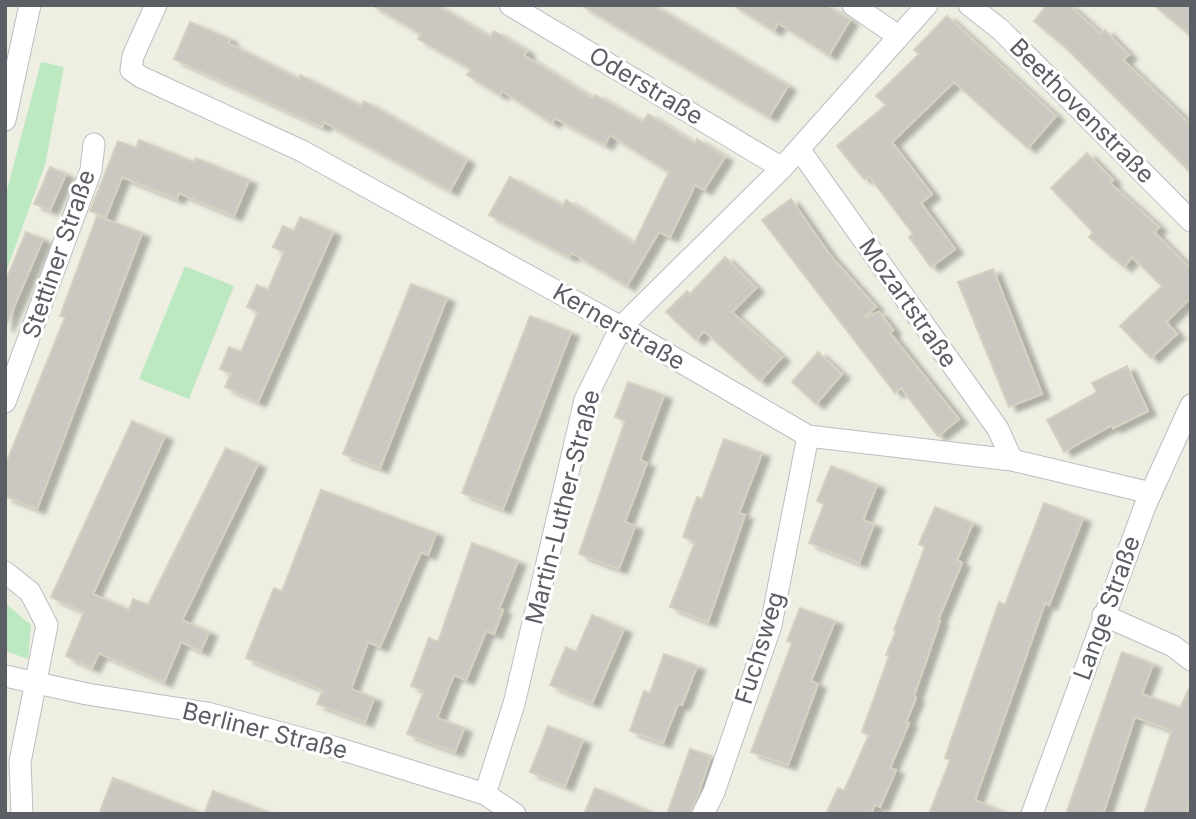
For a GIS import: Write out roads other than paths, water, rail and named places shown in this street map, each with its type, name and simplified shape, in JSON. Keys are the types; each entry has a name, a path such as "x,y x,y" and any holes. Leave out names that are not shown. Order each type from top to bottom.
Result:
{"street":[{"path":"5,120 30,5"},
{"name":"Kernerstraße","path":"156,5 133,56 131,70 141,77 302,152 621,327 808,436 1012,460 1151,492"},
{"name":"Oderstraße","path":"510,5 782,168"},
{"path":"853,5 898,36"},
{"name":"Martin-Luther-Straße","path":"485,794 514,704 585,400 621,327 782,168 927,5"},
{"name":"Beethovenstraße","path":"969,5 1001,30 1191,221"},
{"name":"Stettiner Straße","path":"5,402 91,170 94,144"},
{"name":"Mozartstraße","path":"799,149 998,429 1012,460"},
{"name":"Lange Straße","path":"1032,814 1103,615 1151,492 1191,405"},
{"name":"Fuchsweg","path":"703,814 714,792 771,625 808,436"},
{"path":"5,572 30,592 47,625 20,762 22,814"},
{"path":"1103,615 1173,646 1191,660"},
{"name":"Berliner Straße","path":"5,676 206,713 410,769 485,794 515,814"}]}
